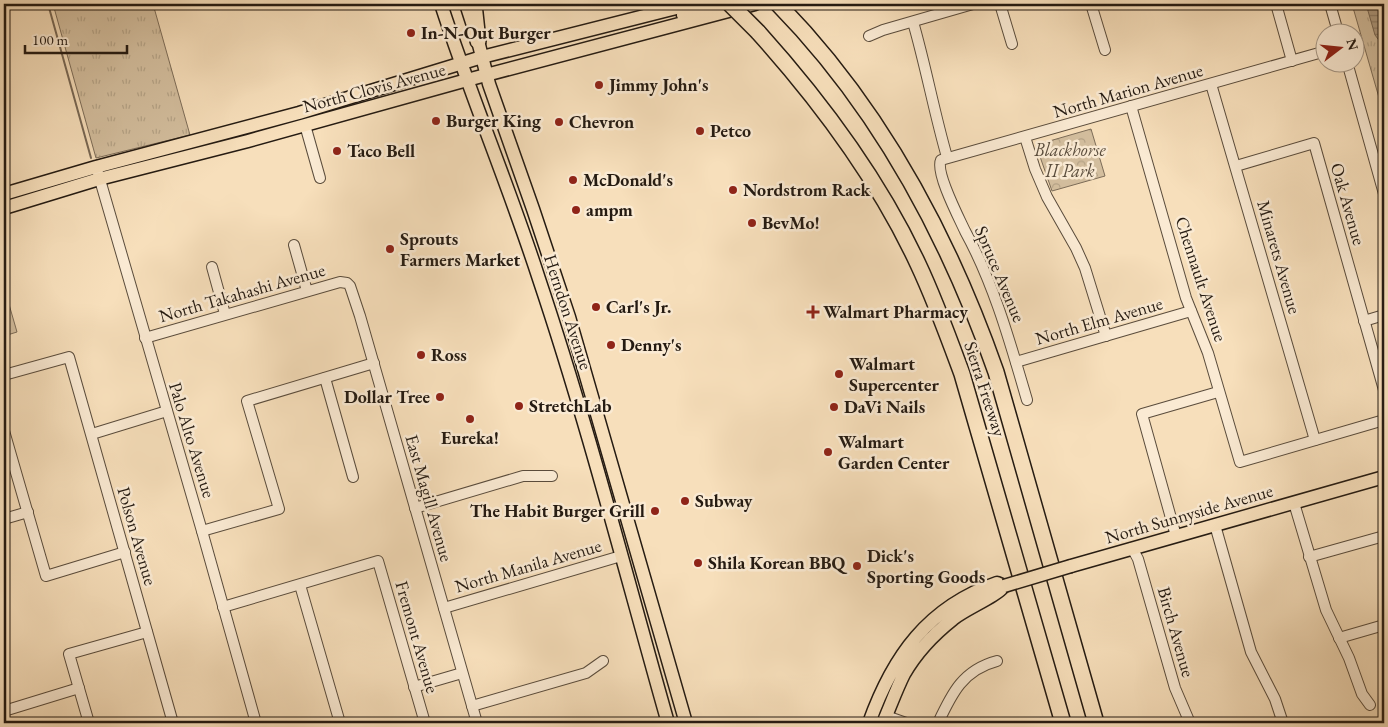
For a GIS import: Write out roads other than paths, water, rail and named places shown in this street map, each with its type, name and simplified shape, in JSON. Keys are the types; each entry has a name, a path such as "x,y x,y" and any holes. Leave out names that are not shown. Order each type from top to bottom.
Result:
{"highway":[{"path":"474,4 478,41"},
{"name":"Sierra Freeway","path":"724,4 734,9 758,32 790,67 821,106 854,152 899,227 921,271 942,318 962,374 1063,723"},
{"name":"Sierra Freeway","path":"778,4 796,21 850,87 879,130 929,213 956,269 978,320 996,372 1096,723"}],"main road":[{"name":"Herndon Avenue","path":"442,4 460,63 539,278 563,353 668,723"},
{"name":"Herndon Avenue","path":"466,4 478,41 486,75 555,274 584,367 686,723"},
{"name":"North Clovis Avenue","path":"4,208 98,173 460,63 692,4"},
{"path":"649,33 650,26 654,23 695,12 711,4"},
{"name":"North Clovis Avenue","path":"4,194 305,125 466,80 755,4"},
{"path":"570,53 601,36 632,28 635,18"},
{"path":"305,125 306,119 348,104 377,88"},
{"path":"502,176 525,212 543,263 548,270 555,274"},
{"path":"539,278 549,282 568,341 584,367"},
{"path":"586,432 602,461 626,545 629,552 638,556"},
{"name":"North Sunnyside Avenue","path":"885,720 898,688 913,661 937,633 971,607 1000,592 1004,586 1384,477"},
{"path":"621,556 628,556 630,560 654,644 671,675"},
{"name":"North Sunnyside Avenue","path":"869,723 881,690 903,653 923,629 949,607 972,592 997,583 1004,586"},
{"path":"913,661 926,636 969,600 972,592"},
{"path":"885,720 882,708 886,695 923,629"}],"street":[{"path":"869,36 960,6 973,4"},
{"path":"1000,4 1012,44"},
{"path":"1091,4 1105,50"},
{"path":"1276,4 1292,60"},
{"path":"1330,4 1335,22"},
{"name":"Spruce Avenue","path":"913,22 926,66 947,193 977,254 998,304 1027,400"},
{"name":"North Marion Avenue","path":"943,160 1316,54"},
{"path":"1350,72 1384,194"},
{"name":"Minarets Avenue","path":"1211,84 1315,440"},
{"name":"Chennault Avenue","path":"1131,106 1191,311 1208,353 1240,462 1315,440"},
{"path":"305,125 320,178"},
{"path":"1025,137 1047,196 1085,268 1106,336"},
{"name":"Oak Avenue","path":"1236,166 1314,143 1384,390"},
{"name":"Palo Alto Avenue","path":"98,173 256,723"},
{"path":"294,244 307,291"},
{"path":"212,267 225,314"},
{"name":"North Takahashi Avenue","path":"145,338 340,282 347,283"},
{"name":"East Magill Avenue","path":"347,283 352,290 374,363 477,723"},
{"name":"North Elm Avenue","path":"1016,362 1191,311"},
{"path":"1364,321 1384,315"},
{"name":"Polson Avenue","path":"4,375 69,357 173,723"},
{"path":"202,531 279,508 247,402 374,363"},
{"path":"325,378 353,476"},
{"path":"1176,536 1142,414 1218,392"},
{"path":"92,434 167,412"},
{"path":"1315,440 1384,420"},
{"path":"4,431 46,576 125,552"},
{"path":"415,508 524,476 552,476"},
{"path":"1294,502 1326,610 1349,658 1362,694 1370,705"},
{"path":"4,520 28,512"},
{"path":"1215,525 1251,652 1274,699 1283,723"},
{"path":"1310,557 1384,536"},
{"name":"Birch Avenue","path":"1132,548 1138,559 1175,688 1190,723"},
{"name":"North Manila Avenue","path":"444,608 621,556"},
{"name":"Fremont Avenue","path":"300,585 378,561 425,723"},
{"path":"223,607 300,585 340,723"},
{"path":"1339,638 1384,625"},
{"path":"89,723 70,654 147,632"},
{"path":"472,706 586,673 603,661"},
{"path":"938,723 952,694 966,677 976,668 997,661"},
{"path":"414,687 462,673"},
{"path":"4,711 79,688"},
{"path":"885,720 906,723"}],"waterway":[{"path":"48,4 91,158"}],"place":[{"name":"In-N-Out Burger","path":"411,33"},
{"name":"Jimmy John's","path":"599,85"},
{"name":"Burger King","path":"436,121"},
{"name":"Chevron","path":"559,122"},
{"name":"Petco","path":"700,131"},
{"name":"Taco Bell","path":"337,151"},
{"name":"McDonald's","path":"573,180"},
{"name":"Nordstrom Rack","path":"733,190"},
{"name":"ampm","path":"576,210"},
{"name":"BevMo!","path":"752,223"},
{"name":"Sprouts Farmers Market","path":"390,249"},
{"name":"Carl's Jr.","path":"596,307"},
{"name":"Walmart Pharmacy","path":"813,312"},
{"name":"Denny's","path":"611,345"},
{"name":"Ross","path":"421,355"},
{"name":"Walmart Supercenter","path":"839,374"},
{"name":"Dollar Tree","path":"440,397"},
{"name":"StretchLab","path":"519,406"},
{"name":"DaVi Nails","path":"834,407"},
{"name":"Eureka!","path":"470,419"},
{"name":"Walmart Garden Center","path":"828,452"},
{"name":"Subway","path":"685,501"},
{"name":"The Habit Burger Grill","path":"655,511"},
{"name":"Shila Korean BBQ","path":"698,563"},
{"name":"Dick's Sporting Goods","path":"857,566"}],"park label":[{"name":"Blackhorse II Park","path":"1070,160"}]}
